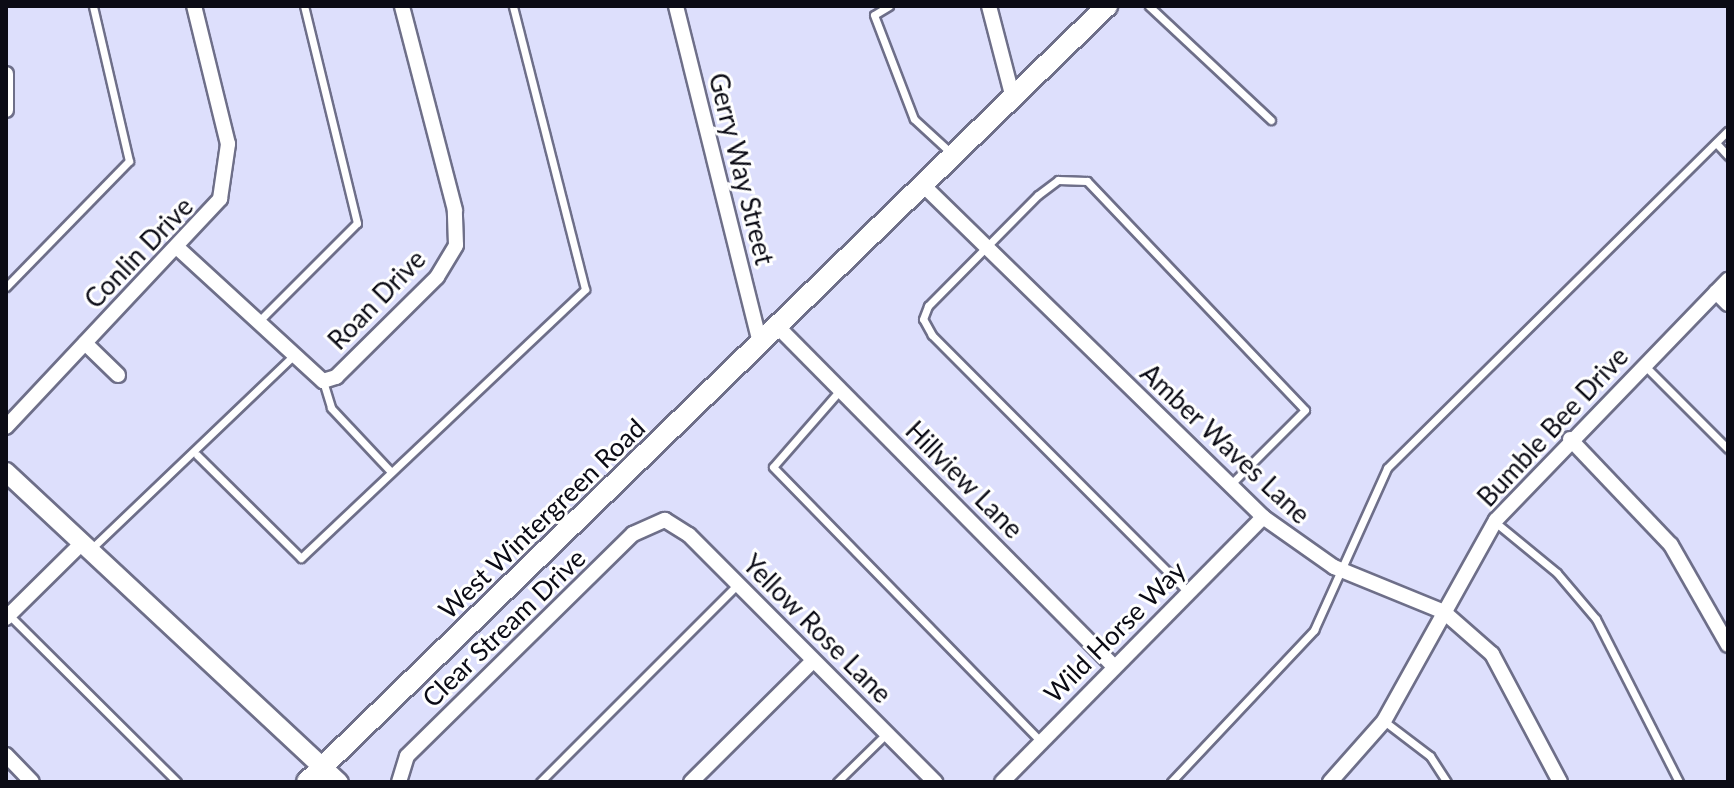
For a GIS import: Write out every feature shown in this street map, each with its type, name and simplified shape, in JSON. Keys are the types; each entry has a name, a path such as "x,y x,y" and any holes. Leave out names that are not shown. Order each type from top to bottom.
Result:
{"main road":[{"name":"West Wintergreen Road","path":"307,782 1107,6"}],"street":[{"name":"Conlin Drive","path":"6,427 85,343 180,250 220,199 230,164 194,6"},
{"name":"Roan Drive","path":"180,250 292,357 323,381 336,377 402,314 456,245 455,210 402,6"},
{"name":"Gerry Way Street","path":"676,6 760,343"},
{"path":"989,6 1013,98"},
{"path":"6,74 6,110"},
{"name":"Amber Waves Lane","path":"923,185 1263,517 1342,571 1444,612 1492,654 1560,782"},
{"name":"Bumble Bee Drive","path":"1330,782 1384,721 1495,522 1570,439 1728,280"},
{"path":"1716,292 1728,304"},
{"name":"Hillview Lane","path":"778,327 1114,667"},
{"name":"Conlin Drive","path":"85,343 118,375"},
{"path":"1570,439 1671,545 1728,645"},
{"path":"6,472 84,548 339,782"},
{"name":"Wild Horse Way","path":"1002,782 1263,517"},
{"name":"Yellow Rose Lane","path":"659,520 676,523 935,782"},
{"name":"Clear Stream Drive","path":"399,782 407,756 633,534 659,520"},
{"path":"7,616 84,548"},
{"path":"694,781 813,661"},
{"path":"7,759 32,782"}],"lane":[{"path":"6,287 129,161 93,6"},
{"path":"256,323 357,223 304,6"},
{"path":"197,455 301,558 585,289 513,6"},
{"path":"889,6 874,15 914,119 953,156"},
{"path":"1149,6 1271,120"},
{"path":"1171,782 1306,641 1342,571 1387,468 1728,131"},
{"path":"1716,143 1728,156"},
{"path":"1189,592 925,326 928,306 1058,180 1075,176 1112,205 1305,410 1230,485"},
{"path":"84,548 197,455 292,357"},
{"path":"1644,365 1728,449"},
{"path":"323,381 331,408 391,472"},
{"path":"841,389 773,467 1041,742"},
{"path":"1495,522 1557,573 1596,619 1679,782"},
{"path":"540,782 738,584"},
{"path":"7,616 177,782"},
{"path":"1384,721 1430,756 1447,782"},
{"path":"837,782 886,734"}]}
